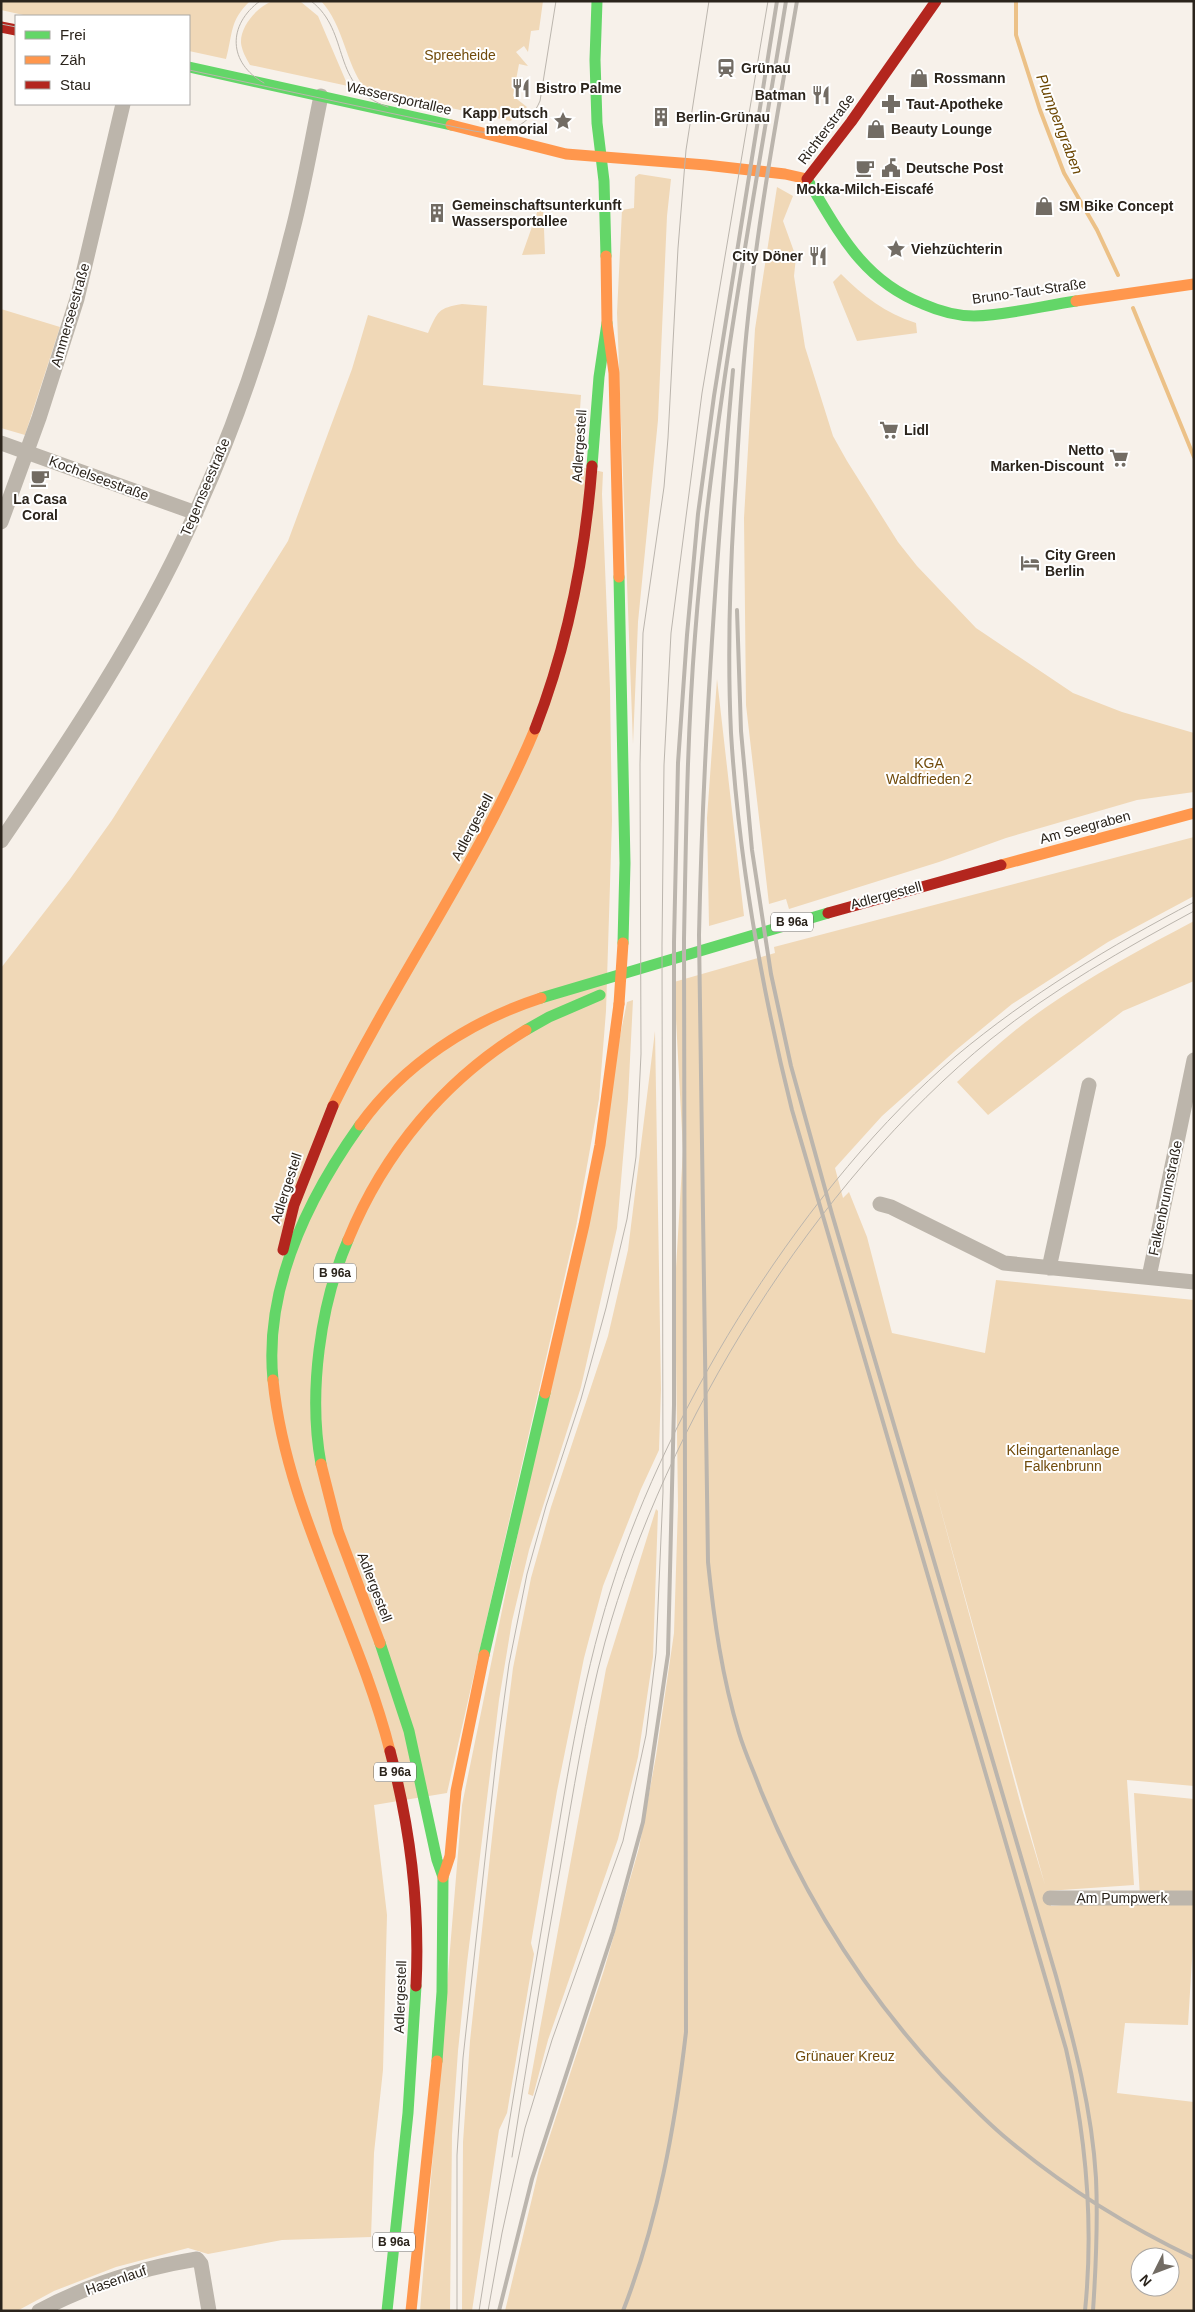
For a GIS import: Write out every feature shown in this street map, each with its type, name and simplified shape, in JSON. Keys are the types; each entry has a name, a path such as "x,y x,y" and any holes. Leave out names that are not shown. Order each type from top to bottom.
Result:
{"main road":[{"name":"Adlergestell","path":"442,1876 450,1856 456,1791 482,1661 584,1225 600,1145 619,1004 625,864 614,373 607,323 602,157 596,102 597,1"},
{"name":"Richterstraße","path":"602,157 628,157 706,165 785,174 807,179 851,122 936,1"},
{"path":"1,27 15,30"},
{"name":"Wassersportallee","path":"190,67 562,153 602,157"},
{"name":"Bruno-Taut-Straße","path":"807,179 866,268 880,281 913,300 958,315 994,313 1142,289 1194,284"},
{"name":"Adlergestell","path":"387,2308 416,2019 417,1932 412,1864 398,1784 382,1716 304,1513 282,1444 274,1377 275,1315 283,1246 297,1197 333,1104 369,1032 470,863 507,793 544,704 576,593 584,544 596,430 598,371 607,323"},
{"name":"Am Seegraben","path":"983,869 1194,813"},
{"name":"Adlergestell","path":"275,1315 299,1229 320,1184 343,1144 376,1103 416,1066 458,1035 497,1016 555,994 796,921 983,869"},
{"name":"Adlergestell","path":"411,2309 438,2055 442,1992 442,1876 437,1860 412,1735 386,1656 331,1508 319,1453 316,1387 324,1314 338,1263 358,1212 391,1155 431,1106 482,1059 526,1030 566,1008 635,985"},
{"path":"387,2308 411,2309"}],"street":[{"name":"Tegernseestraße","path":"1,841 74,732 151,602 196,513 238,411 276,293 293,232 321,96"},
{"name":"Ammerseestraße","path":"1,522 27,452 77,298 123,105"},
{"name":"Kochelseestraße","path":"1,443 196,513"},
{"name":"Falkenbrunnstraße","path":"1149,1277 1194,1060"},
{"path":"1049,1268 1089,1084"},
{"path":"880,1204 891,1207 1004,1263 1194,1282"},
{"name":"Am Pumpwerk","path":"1050,1898 1194,1898"},
{"name":"Hasenlauf","path":"39,2311 56,2302 112,2280 156,2267 197,2259 201,2264 209,2311"}],"green space":[{"path":"1,1 250,1 238,15 235,22 226,59 190,51 190,15 24,15 1,10"},
{"path":"273,1 301,2 318,16 348,86 250,65 241,43 243,30 256,12"},
{"name":"Spreeheide","path":"321,1 543,1 539,30 531,31 528,52 524,46 516,52 528,66 519,64 513,96 527,107 518,117 510,121 365,89 353,67 335,22"},
{"path":"639,174 671,179 667,216 658,420 638,622 633,744 617,313 622,210 634,208 635,177"},
{"name":"KGA Waldfrieden 2","path":"777,187 793,196 783,221 796,257 794,276 805,347 833,436 898,542 917,566 976,628 1073,693 1122,712 1194,733 1194,792 1137,800 1006,838 939,862 789,909 786,899 769,904 746,705 744,518 755,329"},
{"path":"540,204 543,204 545,254 522,255"},
{"path":"841,274 858,290 884,309 916,323 917,333 857,341 833,282"},
{"path":"462,304 487,306 483,385 581,395 576,466 603,472 602,494 610,689 612,821 606,1011 599,1099 576,1227 447,1793 374,1805 387,1915 383,2070 374,2153 371,2237 282,2240 208,2254 188,2248 116,2267 54,2291 17,2311 1,2311 1,968 70,879 112,820 288,541 352,369 368,315 428,333 437,315 443,309"},
{"path":"1,309 60,327 25,435 1,428"},
{"path":"717,679 744,916 709,926 707,818"},
{"name":"Grünauer Kreuz","path":"1194,837 1194,896 1108,942 1012,1004 956,1050 882,1116 835,1168 843,1198 849,1192 867,1237 892,1333 985,1353 996,1280 1194,1300 1194,1786 1127,1780 1134,1885 1047,1891 1051,1906 1140,1898 1134,1793 1194,1799 1194,1926 1188,2025 1125,2023 1117,2093 1194,2102 1194,2311 505,2311 539,2169 604,1970 639,1848 656,1756 674,1633 678,1506 675,1285 683,1150 674,982 775,953 774,947","holes":["934,1485 1045,1885 1022,1809"]},
{"path":"1194,921 1194,981 1123,1011 988,1115 957,1082 1033,1016 1118,962"},
{"path":"633,1000 628,1099 617,1228 581,1387 529,1550 512,1621 499,1700 458,2051 452,2135 450,2311 420,2311 462,1805 627,1002"},
{"path":"655,1031 661,1389 659,1450 641,1489 603,1586 584,1658 557,1791 531,1943 534,1954 507,2113 499,2130 472,2311 462,2311 463,2142 470,2041 494,1819 513,1668 531,1578 551,1507 608,1336 628,1250"},
{"path":"656,1509 658,1511 653,1657 638,1757 618,1839 548,2040 533,2096 528,2094 606,1669"}],"waterway":[{"name":"Plumpengraben","path":"1016,1 1016,35 1040,110 1064,173 1097,230 1118,275"},
{"name":"Plumpengraben","path":"1133,308 1194,457"}],"tram line":[{"path":"260,1 242,21 237,32 236,44 238,55 244,65 252,75 264,83"},
{"path":"311,1 324,14 332,28 349,73 357,86 369,98 388,107"},
{"path":"190,70 474,131 504,131 521,124 529,118 540,101 556,1"},
{"path":"457,2311 457,2155 463,2058 497,1751 509,1664 527,1574 546,1506 581,1399 606,1308 627,1219 636,1157 641,1054 640,764 643,633 664,487 678,248 686,150 709,1"},
{"path":"488,2311 502,2233 525,2128 552,2040 623,1841 646,1735 656,1653 663,1492 662,945 664,765 671,633 702,393 768,1"},
{"path":"1,24 15,27"},
{"path":"479,2311 574,1739 590,1663 611,1589 636,1518 669,1445 707,1372 750,1300 797,1231 848,1166 901,1107 956,1056 1012,1012 1101,954 1194,902"},
{"path":"512,2157 585,1726 605,1642 632,1559 666,1475 707,1392 754,1312 807,1235 865,1163 926,1097 991,1039 1039,1003 1115,955 1194,911"}],"railway":[{"path":"499,2311 532,2179 613,1932 643,1822 668,1654 674,1405 674,942 678,763 698,514 714,396 777,1"},
{"path":"623,2311 646,2243 664,2173 686,2032 684,939 687,788 692,674 702,556 722,397 746,238 786,1"},
{"path":"797,1 758,239 748,318 741,399 732,544 729,638 731,733 740,828 761,970 792,1110 1066,2049 1079,2114 1086,2179 1089,2245 1085,2311"},
{"path":"733,370 711,652 699,935 708,1562 723,1670 733,1712 761,1791 796,1868 838,1942 887,2011 914,2044 981,2116 1028,2156 1073,2189 1120,2219 1194,2258"},
{"path":"737,610 741,731 752,850 771,974 791,1066 832,1214 1056,1976 1076,2051 1091,2127 1096,2178 1097,2211 1093,2311"}],"traffic: fast":[{"path":"597,1 595,60 597,123 604,181 606,256"},
{"path":"190,67 451,125"},
{"path":"807,179 842,236 868,268 902,294 923,304 948,313 974,316 1012,312 1076,301"},
{"path":"592,466 599,377 607,323"},
{"path":"619,577 625,863 623,943"},
{"path":"541,998 828,913"},
{"path":"526,1030 549,1017 600,995"},
{"path":"273,1380 272,1346 275,1312 283,1278 294,1245 323,1183 360,1125"},
{"path":"321,1464 317,1437 316,1408 319,1350 330,1292 348,1240"},
{"path":"484,1655 545,1393"},
{"path":"380,1643 409,1731 437,1860 443,1877 442,1992 437,2061"},
{"path":"387,2311 408,2113 416,1986"}],"traffic: slow":[{"path":"451,125 566,154 706,165 785,174 807,179"},
{"path":"606,256 607,323 614,373 619,577"},
{"path":"1076,301 1194,284"},
{"path":"333,1106 383,1012 464,873 513,778 535,729"},
{"path":"1001,865 1194,813"},
{"path":"619,1004 623,943"},
{"path":"360,1125 377,1103 397,1083 440,1047 489,1019 541,998"},
{"path":"545,1393 584,1225 600,1145 619,1004"},
{"path":"348,1240 380,1177 420,1120 469,1071 497,1049 526,1030"},
{"path":"273,1380 280,1428 292,1475 324,1567 360,1658 390,1751"},
{"path":"321,1464 338,1531 380,1643"},
{"path":"443,1877 450,1856 456,1791 484,1655"},
{"path":"411,2311 437,2061"}],"traffic: jam":[{"path":"807,179 851,122 936,1"},
{"path":"1,27 15,30"},
{"path":"535,729 557,665 573,600 585,534 592,466"},
{"path":"828,913 1001,865"},
{"path":"283,1250 294,1205 333,1106"},
{"path":"390,1751 403,1809 412,1867 417,1956 416,1986"}],"place":[{"name":"Grünau","path":"726,68"},
{"name":"Rossmann","path":"919,78"},
{"name":"Bistro Palme","path":"521,88"},
{"name":"Batman","path":"821,95"},
{"name":"Taut-Apotheke","path":"891,104"},
{"name":"Berlin-Grünau","path":"661,117"},
{"name":"Kapp Putsch memorial","path":"563,121"},
{"name":"Beauty Lounge","path":"876,129"},
{"name":"Mokka-Milch-Eiscafé","path":"865,168"},
{"name":"Deutsche Post","path":"891,168"},
{"name":"SM Bike Concept","path":"1044,206"},
{"name":"Gemeinschaftsunterkunft Wassersportallee","path":"437,213"},
{"name":"Viehzüchterin","path":"896,249"},
{"name":"City Döner","path":"818,256"},
{"name":"Lidl","path":"889,430"},
{"name":"Netto Marken-Discount","path":"1119,458"},
{"name":"La Casa Coral","path":"40,478"},
{"name":"City Green Berlin","path":"1030,563"}],"park label":[{"name":"Kleingartenanlage Falkenbrunn","path":"1063,1458"}]}
